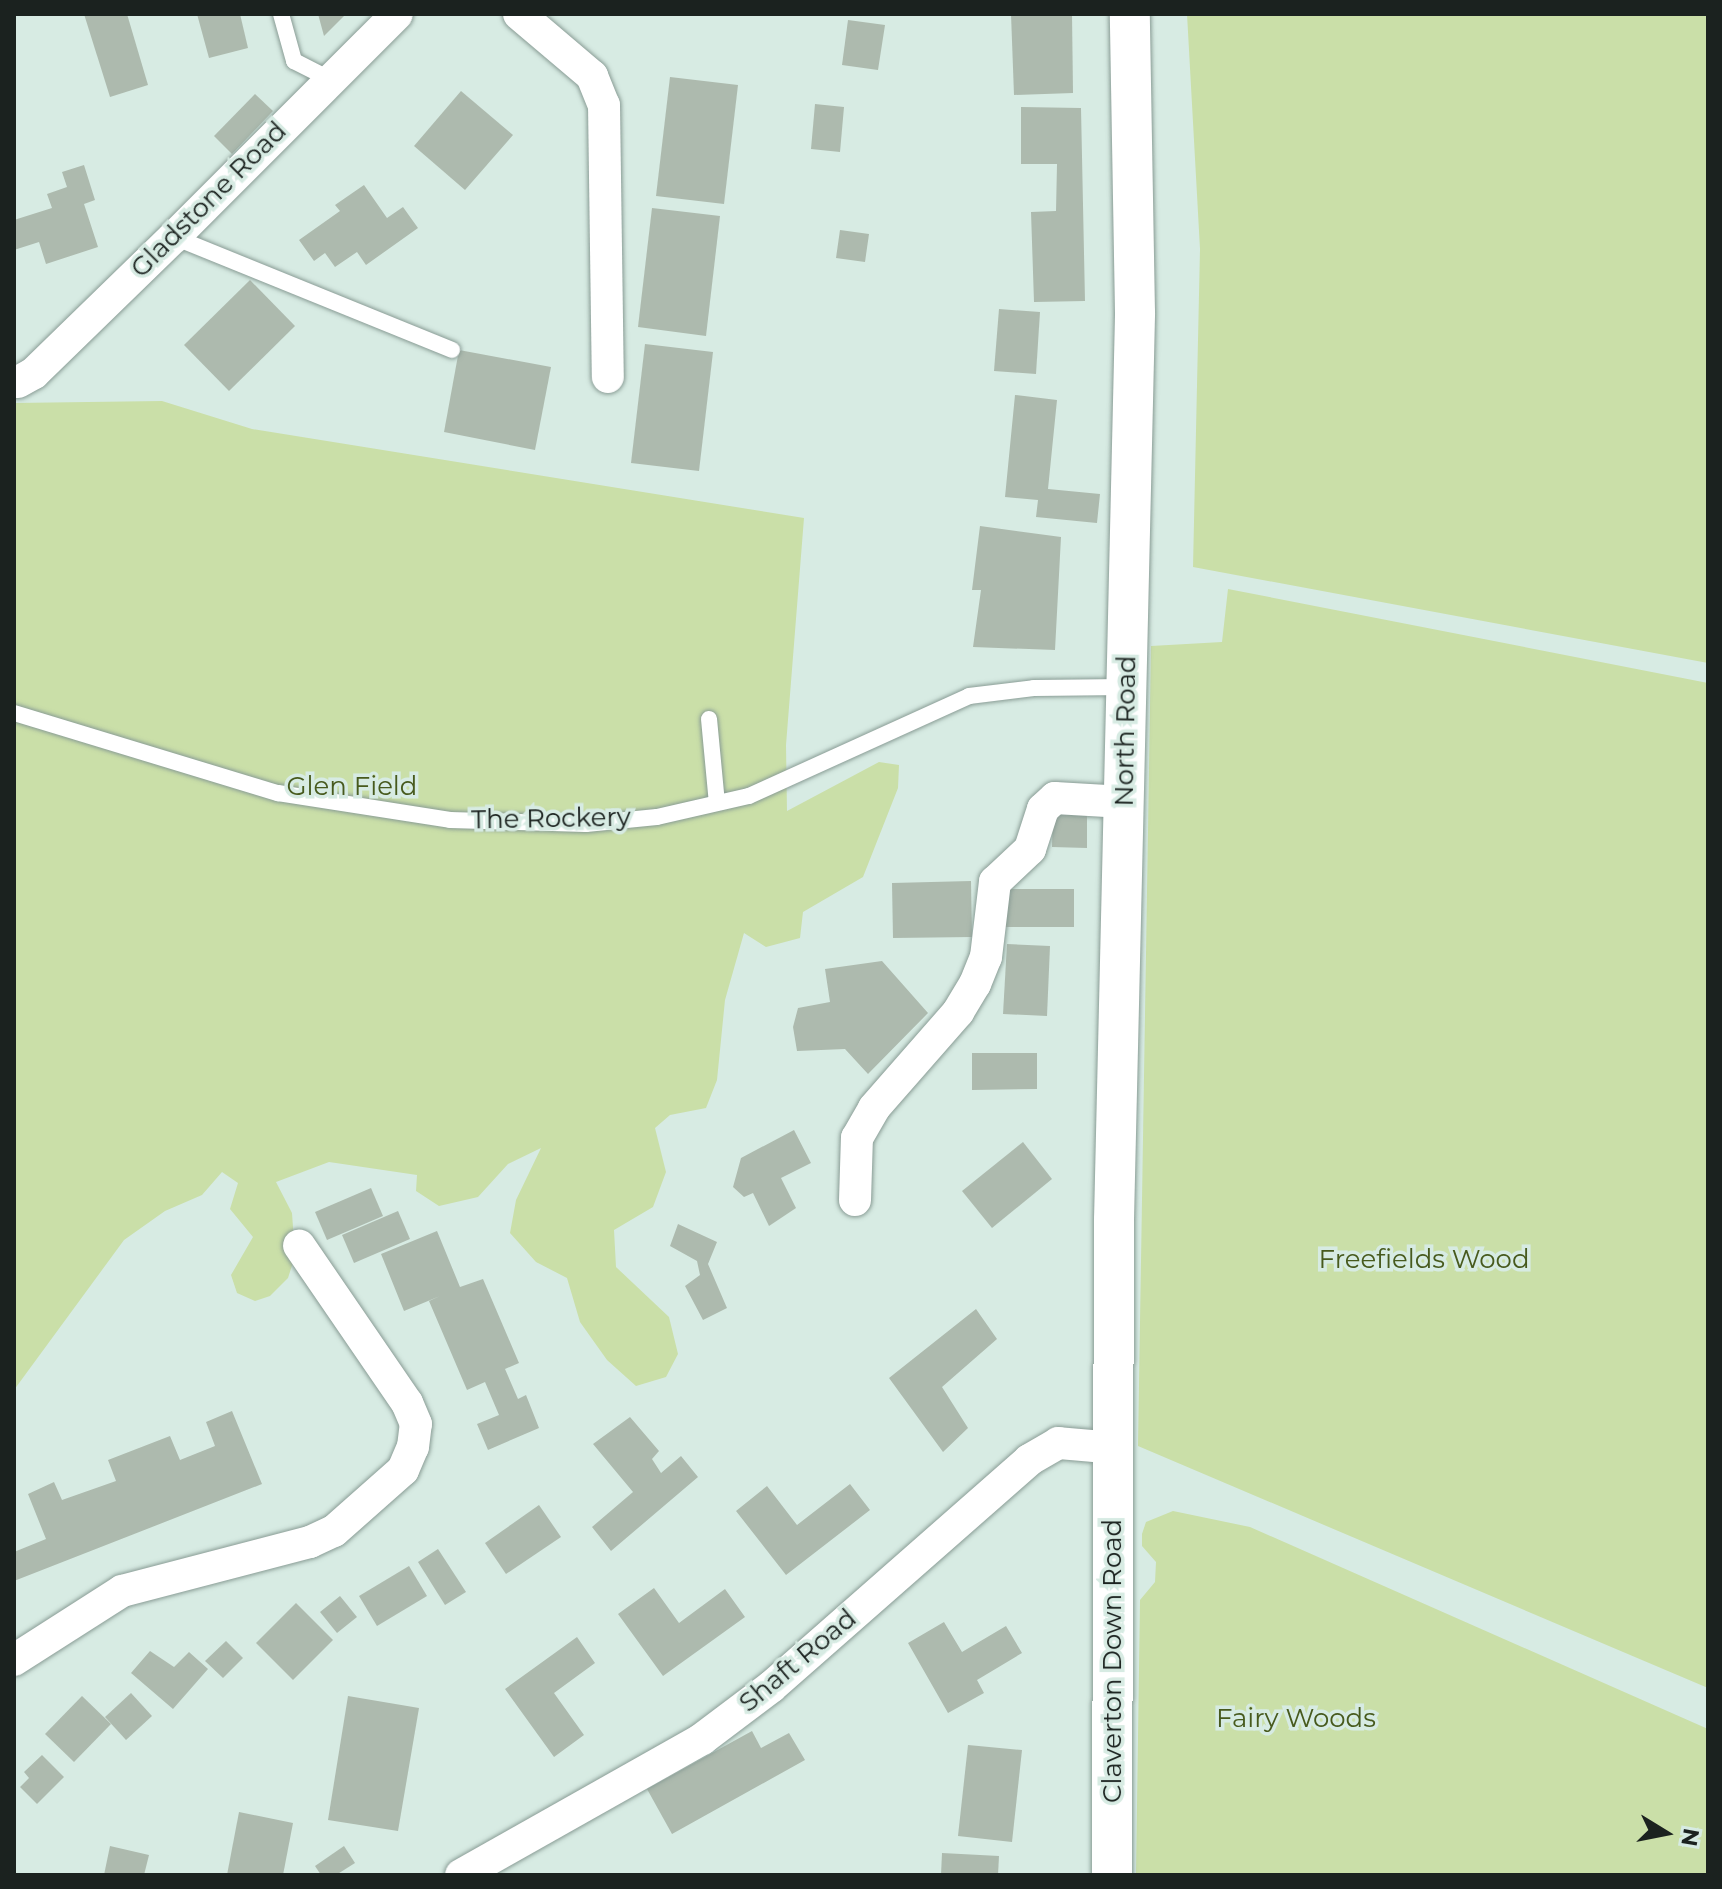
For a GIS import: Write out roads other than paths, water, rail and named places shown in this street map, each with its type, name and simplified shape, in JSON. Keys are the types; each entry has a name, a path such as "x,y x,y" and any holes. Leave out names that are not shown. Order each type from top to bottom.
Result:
{"street":[{"name":"Gladstone Road","path":"18,382 34,373 397,14"},
{"path":"519,14 592,76 604,105 608,377"},
{"name":"North Road","path":"1116,1448 1114,1220 1135,313 1130,14"},
{"path":"855,1200 857,1138 874,1108 958,1012 975,984 986,957 995,882 1030,849 1043,809 1055,798 1124,802"},
{"path":"14,1660 122,1591 310,1542 334,1531 403,1470 413,1447 416,1424 407,1403 299,1245"},
{"name":"Shaft Road","path":"461,1875 702,1739 771,1687 1029,1460 1058,1443 1116,1448"},
{"name":"Claverton Down Road","path":"1112,1875 1116,1448"}],"lane":[{"path":"281,14 294,61 329,79"},
{"path":"174,237 452,350"},
{"name":"The Rockery","path":"14,713 278,793 436,818 586,824 657,817 717,803 826,765 969,696 1034,688 1127,687"},
{"path":"709,719 717,803"}],"park label":[{"name":"Glen Field","path":"352,787"},
{"name":"Freefields Wood","path":"1424,1260"},
{"name":"Fairy Woods","path":"1296,1719"}]}
